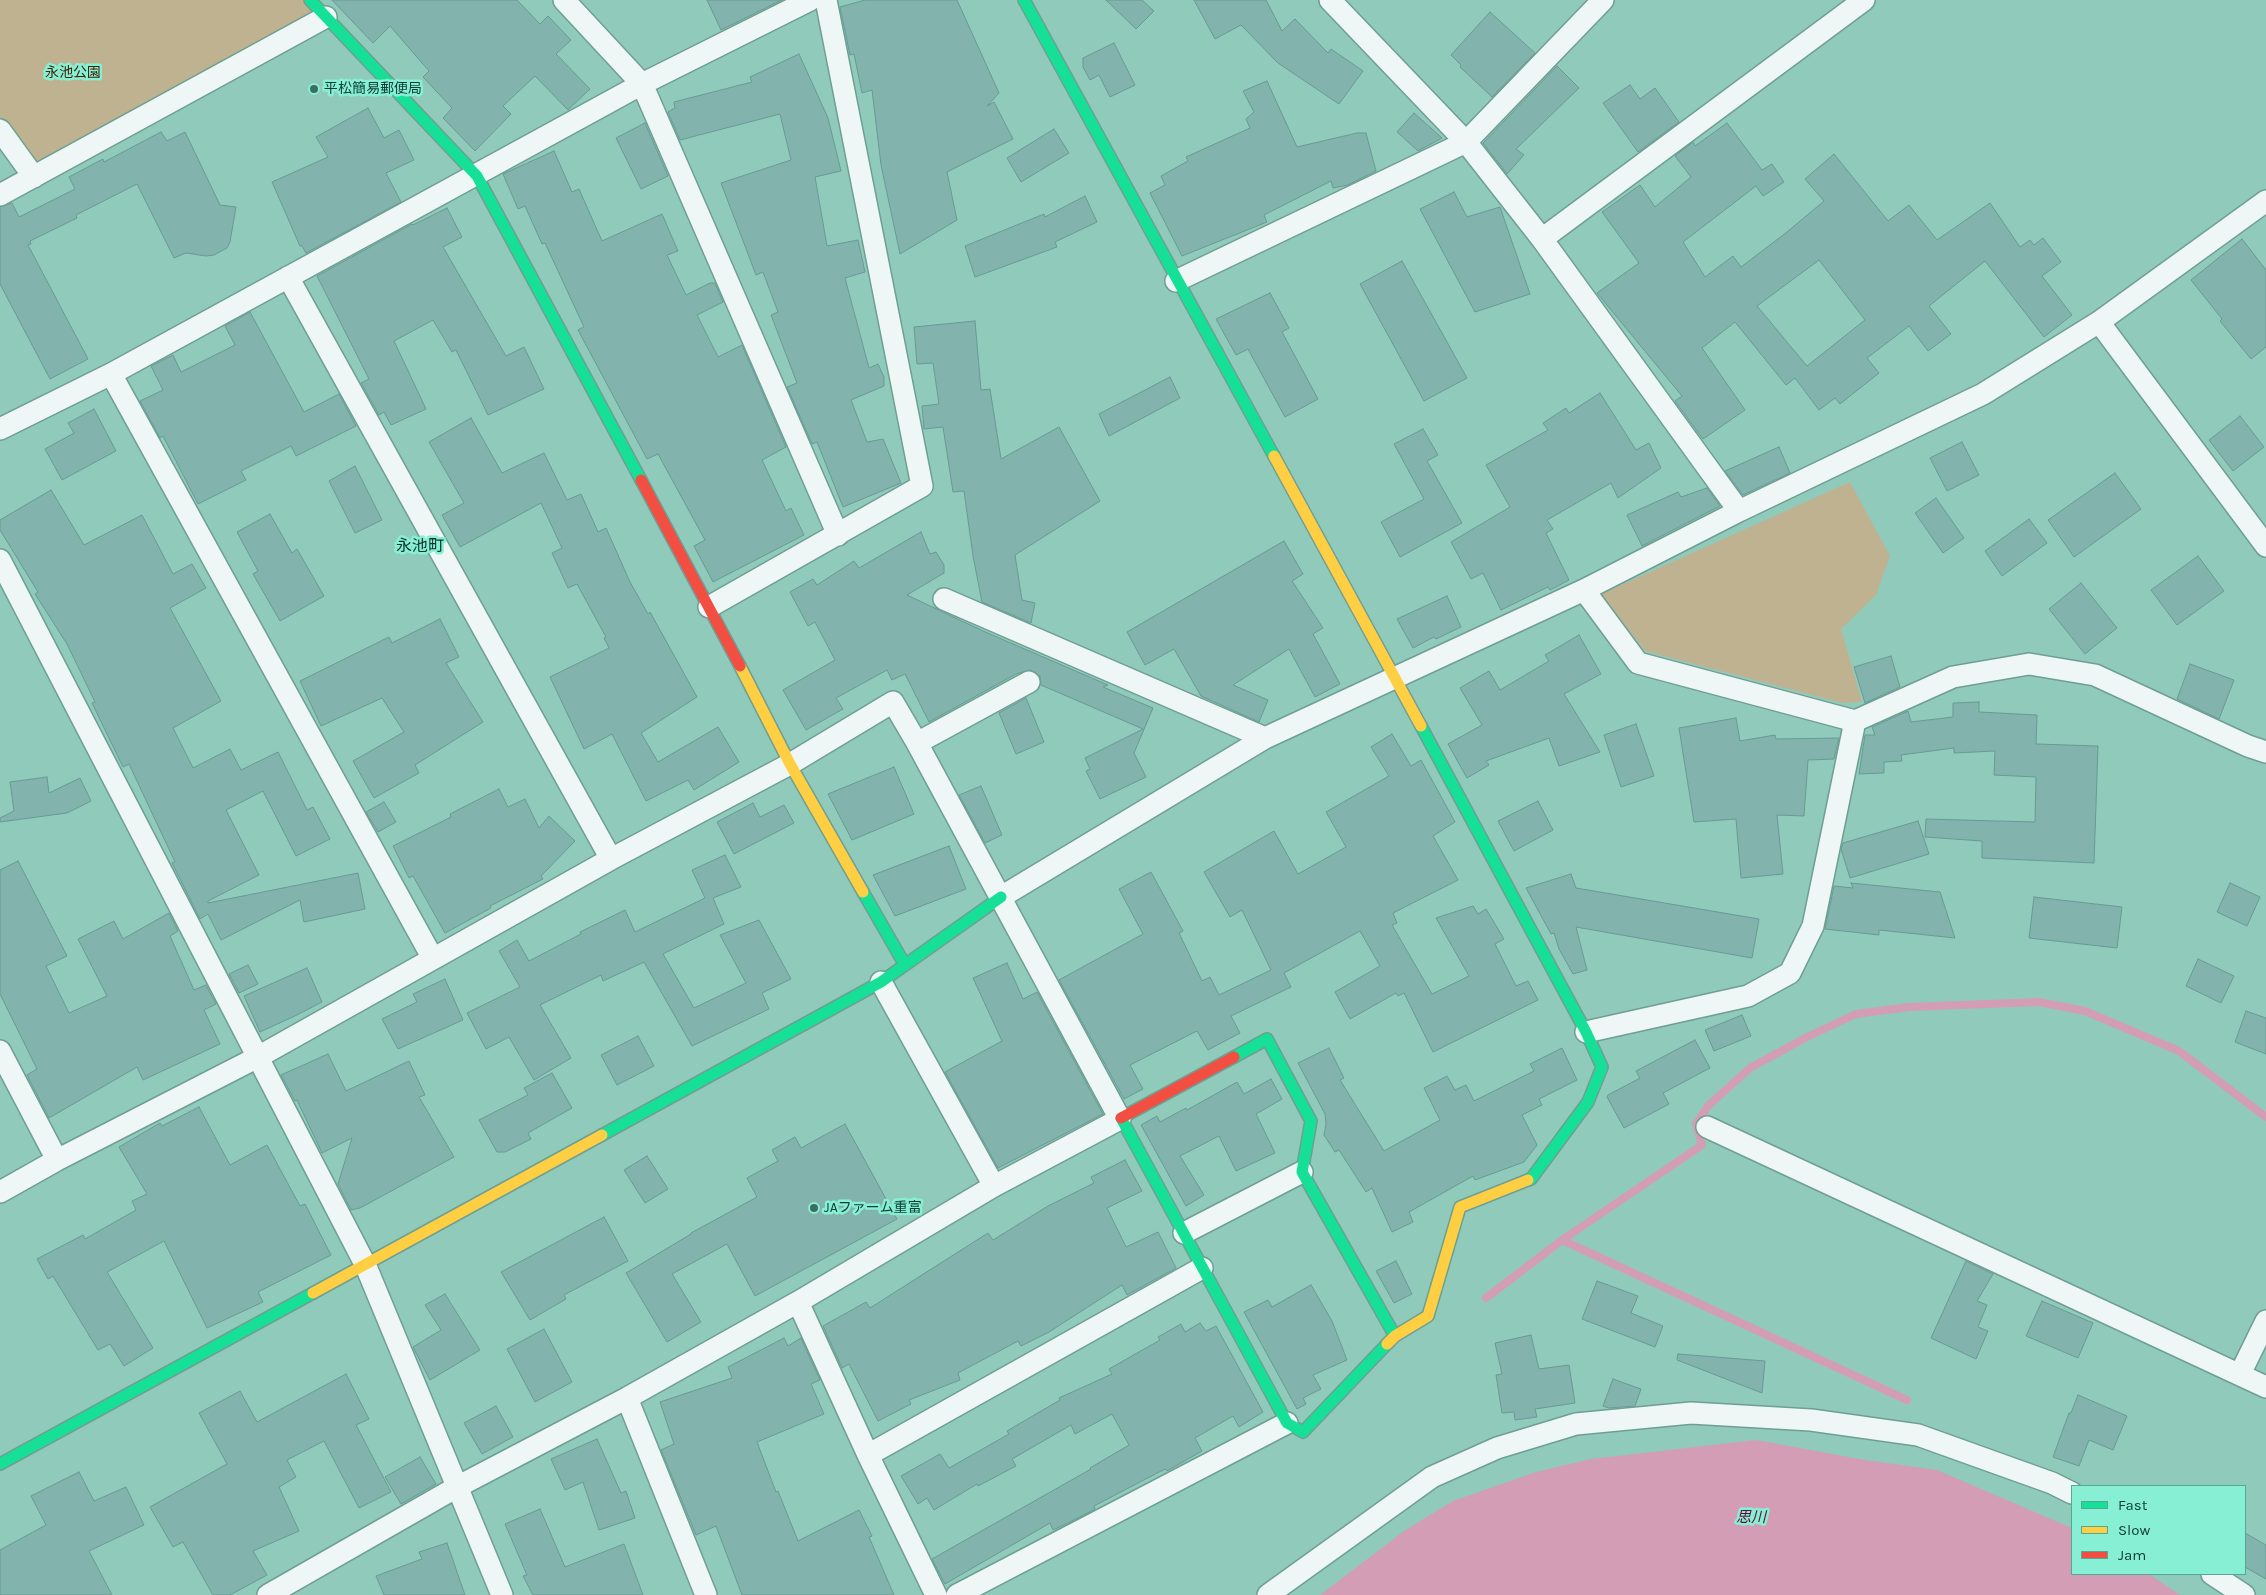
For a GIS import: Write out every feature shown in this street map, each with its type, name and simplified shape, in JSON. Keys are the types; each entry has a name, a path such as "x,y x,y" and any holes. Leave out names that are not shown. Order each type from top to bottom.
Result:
{"street":[{"path":"310,0 477,176 709,607 790,764 905,965"},
{"path":"564,0 642,84 838,535"},
{"path":"0,429 111,374 477,176 642,84 810,0"},
{"path":"709,607 922,486 826,0"},
{"path":"0,1192 57,1160 258,1057 611,859 790,764 893,702 1287,1423 1303,1432 1396,1336 1428,1316 1460,1207 1531,1179 1588,1102 1602,1067 1586,1032 1395,678 1176,281 1024,0"},
{"path":"1330,0 1466,142 1542,240 1739,511"},
{"path":"1176,281 1466,142 1603,0"},
{"path":"1542,240 1864,0"},
{"path":"0,195 326,17"},
{"path":"3,138 34,177"},
{"path":"0,1464 881,982 1001,897 1266,738 1584,590 1739,511 1983,394 2099,322 2266,201"},
{"path":"288,277 611,859"},
{"path":"2099,322 2266,546"},
{"path":"111,374 432,958"},
{"path":"0,560 365,1264 502,1595"},
{"path":"1584,590 1638,663 1855,721 1953,677 2029,664 2095,675 2248,746 2266,752"},
{"path":"944,599 1266,738"},
{"path":"917,743 1029,682"},
{"path":"1586,1032 1748,996 1790,973 1813,926 1855,721"},
{"path":"881,982 994,1186"},
{"path":"268,1595 457,1487 627,1398 798,1302 994,1186 1267,1039 1311,1121 1302,1172 1396,1336"},
{"path":"0,1051 57,1160"},
{"path":"1707,1126 2266,1387"},
{"path":"1184,1233 1302,1172"},
{"path":"868,1455 1202,1268"},
{"path":"798,1302 868,1455 936,1595"},
{"path":"2240,1374 2266,1321"},
{"path":"627,1398 706,1595"},
{"path":"1268,1595 1432,1477 1497,1448 1576,1424 1691,1413 1830,1423 1918,1435 2052,1483 2071,1492"},
{"path":"957,1595 1287,1423"},
{"path":"2214,1575 2244,1595"}],"green space":[{"name":"永池公園","path":"0,0 310,0 326,17 34,177 0,135"},
{"path":"1850,482 1890,556 1876,595 1841,629 1862,702 1842,703 1645,651 1601,594"}],"water":[{"name":"思川","path":"1756,1440 1865,1460 1937,1470 2071,1528 2071,1575 2150,1575 2180,1595 1320,1595 1404,1531 1453,1501 1536,1472 1591,1459"}],"building":[{"path":"332,0 517,0 540,24 548,16 571,40 556,54 590,89 568,110 535,76 503,106 511,114 475,151 443,118 452,108 423,77 429,71 390,26 373,43"},
{"path":"707,0 782,0 721,30"},
{"path":"865,0 957,0 999,93 987,106 994,102 1013,139 947,172 957,220 900,254 881,165 872,90 862,93 854,54 850,55 840,7"},
{"path":"1106,0 1142,0 1154,11 1136,29"},
{"path":"1194,0 1266,0 1282,31 1295,19 1328,53 1331,49 1363,71 1339,104 1278,63 1241,25 1215,39"},
{"path":"1490,12 1535,53 1492,97 1460,67 1461,65 1451,55"},
{"path":"1114,43 1135,85 1110,97 1099,75 1090,80 1083,67 1083,58"},
{"path":"799,54 828,118 841,171 815,177 827,246 858,240 865,272 845,278 869,368 878,364 884,377 884,386 851,400 867,442 883,439 901,483 843,507 817,442 812,444 787,387 797,383 771,315 778,312 763,272 756,275 721,183 791,160 780,114 680,140 668,112 675,108 674,102 752,82 750,77"},
{"path":"1557,66 1579,88 1516,149 1524,155 1507,174 1483,143"},
{"path":"1267,81 1297,147 1357,133 1366,133 1376,171 1348,185 1333,188 1331,181 1264,215 1267,222 1182,256 1150,193 1165,185 1161,176 1188,161 1186,157 1250,128 1246,119 1254,112 1243,91"},
{"path":"1630,85 1640,99 1655,88 1679,122 1638,152 1603,103"},
{"path":"368,108 384,138 399,130 414,160 386,173 401,202 306,253 302,246 300,246 272,182 328,157 316,137"},
{"path":"1414,113 1442,138 1418,151 1397,132"},
{"path":"645,123 668,176 641,189 616,138"},
{"path":"1727,123 1762,170 1772,164 1784,182 1763,196 1756,186 1683,242 1705,277 1733,256 1741,267 1824,201 1805,179 1834,154 1888,221 1909,205 1937,240 1990,203 2020,247 2030,240 2034,245 2043,238 2061,262 2042,276 2072,315 2044,337 1985,261 1929,306 1951,334 1928,351 1909,326 1867,358 1879,373 1840,404 1835,398 1819,410 1795,378 1786,385 1735,322 1702,348 1745,410 1703,439 1675,401 1682,396 1597,293 1639,263 1602,212 1640,185 1655,207 1691,177 1675,156 1693,142 1695,146","holes":["1819,260 1865,320 1807,366 1757,306"]},
{"path":"1054,129 1069,153 1021,182 1007,158"},
{"path":"161,132 167,141 185,132 220,205 236,207 230,242 227,248 214,255 206,256 186,253 174,258 137,184 76,215 77,218 30,241 31,244 28,245 88,359 50,379 0,284 0,207 12,203 19,217 75,189 69,177 103,159 104,162"},
{"path":"554,151 572,192 579,189 602,241 662,214 678,251 667,255 686,295 710,283 715,283 723,302 697,315 718,357 742,345 786,447 762,460 786,511 791,508 804,535 713,582 694,546 705,540 658,454 647,459 578,330 584,327 545,243 542,244 525,206 518,209 503,174"},
{"path":"1454,192 1467,217 1500,207 1530,294 1475,312 1420,209"},
{"path":"1085,196 1097,222 1055,242 1057,247 975,277 965,246 1044,214 1045,217"},
{"path":"447,208 462,237 443,247 506,356 524,347 544,389 488,415 456,350 452,352 433,320 394,341 426,409 391,425 384,412 379,415 361,383 369,379 317,276 412,224"},
{"path":"2242,239 2266,270 2266,347 2251,359 2220,321 2222,319 2191,280"},
{"path":"1402,261 1467,378 1424,401 1360,284"},
{"path":"1270,293 1289,328 1282,332 1318,399 1285,417 1248,349 1236,355 1216,319"},
{"path":"250,312 304,412 339,394 356,426 296,456 291,446 241,471 246,480 198,504 163,436 160,438 140,401 163,390 151,366 173,355 181,372 235,345 225,326"},
{"path":"975,321 981,390 990,389 1001,459 1059,427 1100,501 1015,555 1022,600 1035,603 1031,623 982,602 973,556 964,491 953,492 943,427 924,429 922,406 939,404 933,363 917,364 914,327"},
{"path":"1170,377 1180,398 1109,436 1099,414"},
{"path":"1600,393 1636,450 1649,443 1661,468 1618,498 1611,483 1547,520 1553,529 1546,533 1569,580 1550,590 1548,587 1501,610 1483,573 1471,579 1451,542 1510,507 1486,465 1548,430 1543,423 1566,408 1569,413"},
{"path":"94,409 116,451 62,480 45,449 74,433 68,423"},
{"path":"2240,416 2264,447 2233,471 2209,440"},
{"path":"471,418 502,473 544,453 567,500 581,494 598,532 606,528 630,582 648,614 650,612 697,697 641,733 658,762 718,727 739,762 694,790 688,780 646,801 612,734 584,749 550,677 609,648 604,638 606,637 577,584 568,588 552,553 562,548 541,503 460,547 442,515 464,503 429,442"},
{"path":"1423,429 1438,455 1427,461 1462,523 1400,557 1381,522 1424,499 1394,444"},
{"path":"1962,442 1979,475 1947,491 1930,458"},
{"path":"1779,447 1790,473 1743,495 1725,471"},
{"path":"355,466 382,520 355,533 329,481"},
{"path":"2115,473 2141,509 2074,557 2048,520"},
{"path":"1707,488 1720,506 1642,546 1627,515 1678,492 1681,497"},
{"path":"51,490 84,545 142,515 173,574 192,564 206,588 170,608 221,701 173,728 193,768 230,749 241,770 278,752 307,810 313,807 330,839 296,856 263,791 226,810 259,875 208,901 208,903 358,873 365,909 304,922 300,900 221,940 208,914 200,919 172,863 175,862 129,764 123,767 92,703 95,702 67,644 35,594 38,592 0,530 0,520"},
{"path":"1936,498 1964,538 1943,553 1915,513"},
{"path":"270,514 292,553 297,549 324,596 280,621 253,574 258,571 237,532"},
{"path":"2029,519 2047,543 2002,576 1985,551"},
{"path":"921,532 930,554 936,552 944,565 944,573 907,595 983,631 1108,685 1103,687 1153,708 1134,753 1146,777 1100,799 1086,771 1090,769 1085,758 1143,729 1041,685 1040,676 1030,670 1016,674 929,722 905,674 892,680 887,670 836,698 843,709 806,730 783,690 835,660 815,622 808,626 790,592 813,579 817,585 854,561 859,568"},
{"path":"1284,541 1303,574 1292,581 1323,628 1313,634 1340,684 1315,697 1289,649 1233,685 1268,700 1259,722 1201,696 1174,649 1145,665 1127,632"},
{"path":"2198,556 2224,591 2177,625 2151,590"},
{"path":"2081,583 2117,628 2085,654 2049,609"},
{"path":"1447,596 1461,627 1436,639 1434,637 1413,648 1397,619"},
{"path":"440,619 459,657 446,663 483,722 415,765 419,773 374,798 353,761 404,732 382,698 321,726 300,681 389,637 392,643"},
{"path":"1579,635 1601,674 1564,694 1600,752 1559,766 1549,738 1486,761 1489,765 1467,778 1448,744 1482,725 1460,688 1489,671 1500,690 1549,661 1545,655"},
{"path":"1891,656 1900,687 1865,703 1854,667"},
{"path":"2190,664 2234,680 2219,719 2177,699"},
{"path":"1026,698 1044,742 1016,754 999,713"},
{"path":"1979,702 1979,712 2037,715 2036,744 2098,746 2094,863 1982,858 1982,841 1925,837 1926,819 2035,822 2036,777 1994,775 1995,751 1954,753 1954,748 1901,755 1902,761 1884,762 1884,773 1859,774 1865,735 1875,735 1872,727 1908,711 1911,722 1953,717 1953,703"},
{"path":"1736,718 1740,741 1775,735 1776,739 1839,738 1834,759 1808,760 1804,816 1777,815 1783,874 1741,878 1736,819 1694,822 1679,728"},
{"path":"1636,724 1654,776 1621,787 1604,735"},
{"path":"1392,734 1411,766 1421,760 1455,822 1433,836 1458,880 1393,913 1397,923 1392,925 1432,994 1469,976 1436,918 1473,906 1478,914 1486,909 1504,939 1495,944 1516,986 1528,981 1538,1000 1433,1052 1404,993 1398,996 1396,993 1350,1019 1335,992 1380,966 1360,931 1284,973 1291,987 1231,1016 1240,1033 1208,1050 1197,1031 1130,1065 1143,1089 1124,1099 1059,980 1143,934 1119,889 1151,872 1183,931 1179,933 1202,981 1210,977 1219,995 1271,970 1242,910 1230,917 1204,872 1274,831 1298,874 1346,847 1326,812 1389,776 1371,747"},
{"path":"894,767 914,814 852,840 828,794"},
{"path":"47,777 49,793 80,778 91,801 67,813 0,822 0,818 14,811 10,782"},
{"path":"981,786 1002,835 985,843 959,795"},
{"path":"499,789 508,807 525,799 539,828 549,816 575,841 541,876 543,879 490,906 491,908 445,933 413,876 409,878 393,846 451,817 450,814"},
{"path":"1538,801 1553,830 1514,851 1498,821"},
{"path":"384,802 396,822 378,832 366,812"},
{"path":"753,803 760,817 784,805 794,823 734,854 717,822"},
{"path":"1918,821 1929,854 1850,878 1841,849 1843,843"},
{"path":"949,846 966,889 895,916 873,875"},
{"path":"725,855 741,887 713,898 724,924 663,954 694,1008 746,983 720,935 759,920 791,979 762,993 769,1009 692,1046 644,962 603,981 601,975 540,1005 571,1058 534,1080 509,1037 486,1049 467,1013 520,987 499,951 517,940 529,961 581,934 580,932 625,910 635,932 705,898 692,870"},
{"path":"18,861 67,956 46,966 69,1013 107,996 78,939 114,921 123,939 169,913 178,931 170,936 194,990 206,985 216,1004 204,1010 220,1044 143,1080 137,1067 49,1118 27,1075 37,1069 0,994 0,870"},
{"path":"1571,874 1576,888 1759,919 1752,958 1576,927 1587,970 1573,974 1559,949 1554,933 1551,934 1526,888"},
{"path":"1851,883 1940,892 1955,938 1879,930 1879,935 1825,929 1834,886 1853,888"},
{"path":"2230,883 2260,897 2247,926 2217,912"},
{"path":"2034,897 2122,907 2117,948 2029,938"},
{"path":"2198,959 2234,976 2221,1003 2186,986"},
{"path":"1007,963 1023,999 1037,992 1103,1114 998,1168 945,1072 1002,1041 973,978"},
{"path":"248,965 258,984 239,993 229,974"},
{"path":"307,968 322,1002 260,1032 244,996"},
{"path":"445,979 463,1020 398,1049 382,1019 417,1002 413,994"},
{"path":"2246,1011 2266,1018 2266,1054 2235,1042"},
{"path":"1742,1015 1751,1036 1714,1051 1705,1030"},
{"path":"638,1036 654,1066 617,1085 601,1055"},
{"path":"1695,1040 1710,1068 1663,1093 1669,1104 1624,1128 1607,1097 1608,1095 1640,1078 1636,1071"},
{"path":"1329,1048 1344,1078 1340,1080 1384,1151 1440,1120 1424,1088 1447,1076 1455,1090 1466,1085 1474,1101 1534,1071 1530,1064 1562,1048 1577,1080 1539,1099 1542,1105 1522,1115 1537,1145 1524,1162 1475,1180 1473,1176 1409,1212 1413,1222 1392,1232 1372,1188 1366,1192 1339,1150 1335,1152 1324,1135 1325,1114 1298,1063"},
{"path":"328,1054 346,1091 409,1061 425,1095 419,1097 454,1157 360,1208 351,1210 338,1184 352,1138 322,1153 297,1100 295,1101 281,1075"},
{"path":"552,1073 572,1108 528,1133 531,1139 505,1152 497,1152 479,1120 528,1095 524,1088"},
{"path":"1271,1079 1282,1099 1256,1114 1275,1153 1236,1171 1219,1136 1180,1156 1204,1195 1186,1206 1141,1125 1157,1116 1160,1122 1186,1108 1187,1110 1237,1082 1244,1094"},
{"path":"199,1107 230,1165 267,1145 300,1206 305,1204 331,1255 258,1292 263,1302 207,1328 164,1241 107,1272 153,1348 124,1366 110,1344 98,1350 53,1276 48,1279 37,1259 83,1235 85,1239 136,1210 132,1201 147,1194 119,1147 160,1123 162,1126"},
{"name":"JAファーム重富","path":"845,1124 897,1219 755,1296 727,1244 672,1274 701,1322 667,1342 626,1273 691,1233 757,1197 747,1178 778,1161 772,1150 795,1137 801,1148"},
{"path":"647,1156 668,1189 645,1203 624,1170"},
{"path":"1125,1160 1142,1191 1107,1208 1126,1247 1158,1232 1176,1268 1127,1295 1122,1285 1049,1332 1021,1346 1018,1341 958,1373 960,1380 909,1400 911,1404 878,1421 849,1364 842,1368 823,1326 866,1302 870,1308 988,1233 993,1240 1048,1206 1094,1183 1091,1177"},
{"path":"604,1217 628,1261 564,1295 566,1299 530,1320 501,1272"},
{"path":"1396,1261 1412,1294 1394,1303 1376,1271"},
{"path":"1966,1261 1993,1274 1977,1301 1987,1305 1978,1327 1988,1331 1976,1359 1931,1338"},
{"path":"1597,1281 1638,1296 1631,1313 1663,1326 1655,1347 1582,1319"},
{"path":"1311,1285 1332,1321 1347,1360 1313,1375 1321,1389 1303,1398 1306,1404 1297,1409 1244,1312 1268,1300 1272,1307"},
{"path":"445,1294 480,1350 430,1380 413,1347 441,1330 425,1305"},
{"path":"2042,1301 2093,1323 2078,1358 2026,1336"},
{"path":"1200,1323 1206,1331 1216,1326 1263,1412 1239,1427 1233,1416 1195,1438 1202,1451 1167,1471 1165,1469 1094,1506 1095,1509 1068,1523 1053,1530 1050,1523 945,1584 932,1559 1091,1469 1129,1445 1112,1414 1075,1434 1071,1425 1012,1459 1016,1466 978,1486 977,1484 934,1510 927,1498 918,1504 901,1476 940,1454 949,1468 1009,1434 1007,1431 1060,1400 1059,1398 1112,1374 1109,1369 1160,1340 1158,1337 1181,1324 1185,1332"},
{"path":"544,1329 572,1382 535,1402 507,1349"},
{"path":"1531,1335 1539,1369 1569,1365 1575,1403 1535,1409 1537,1417 1515,1420 1514,1412 1502,1413 1496,1375 1502,1374 1495,1343"},
{"path":"784,1338 788,1346 801,1338 820,1380 811,1384 824,1414 757,1442 776,1492 778,1491 798,1541 859,1510 872,1536 869,1537 894,1595 742,1595 716,1526 696,1535 661,1450 674,1444 660,1402 732,1378 728,1367"},
{"path":"1678,1354 1765,1361 1762,1393 1677,1360"},
{"path":"346,1374 369,1419 356,1425 391,1492 359,1508 324,1441 287,1460 296,1477 279,1487 299,1531 253,1551 267,1575 230,1595 213,1595 183,1542 173,1547 150,1507 227,1464 199,1413 240,1391 257,1422"},
{"path":"1613,1379 1641,1389 1635,1406 1609,1408 1603,1406"},
{"path":"2078,1395 2127,1416 2113,1450 2089,1440 2079,1466 2053,1457 2069,1413 2071,1413"},
{"path":"496,1406 513,1437 482,1454 464,1423"},
{"path":"597,1439 621,1493 626,1491 635,1518 599,1530 583,1482 565,1490 551,1459"},
{"path":"420,1457 436,1484 401,1504 385,1477"},
{"path":"79,1472 94,1501 126,1487 144,1525 89,1551 112,1595 0,1595 0,1550 46,1525 31,1496"},
{"path":"540,1509 565,1567 624,1544 643,1595 533,1595 523,1576 527,1575 505,1524"},
{"path":"2246,1534 2266,1545 2266,1579 2246,1568"},
{"path":"447,1543 465,1595 384,1595 376,1576 422,1559 419,1552"}],"waterway":[{"path":"1907,1400 1562,1240 1702,1145 1696,1124 1708,1106 1750,1068 1807,1037 1856,1014 1909,1007 2039,1002 2085,1011 2179,1051 2266,1117"},
{"path":"1486,1298 1562,1240"}],"traffic: fast":[{"path":"310,0 477,176 641,480"},
{"path":"1024,0 1274,456"},
{"path":"1421,726 1586,1032 1602,1067 1588,1102 1531,1179 1528,1180"},
{"path":"863,892 905,965"},
{"path":"602,1135 881,982 1001,897"},
{"path":"1234,1057 1267,1039 1311,1121 1302,1172 1395,1336"},
{"path":"1121,1118 1287,1423 1303,1432 1387,1344"},
{"path":"0,1464 313,1293"}],"traffic: slow":[{"path":"1274,456 1421,726"},
{"path":"740,666 790,764 863,892"},
{"path":"313,1293 602,1135"},
{"path":"1387,1344 1395,1336 1428,1316 1460,1207 1528,1180"}],"traffic: jam":[{"path":"641,480 740,666"},
{"path":"1121,1118 1234,1057"}],"place":[{"name":"平松簡易郵便局","path":"314,89"},
{"name":"JAファーム重富","path":"814,1208"}],"district":[{"name":"永池町","path":"420,546"}]}
